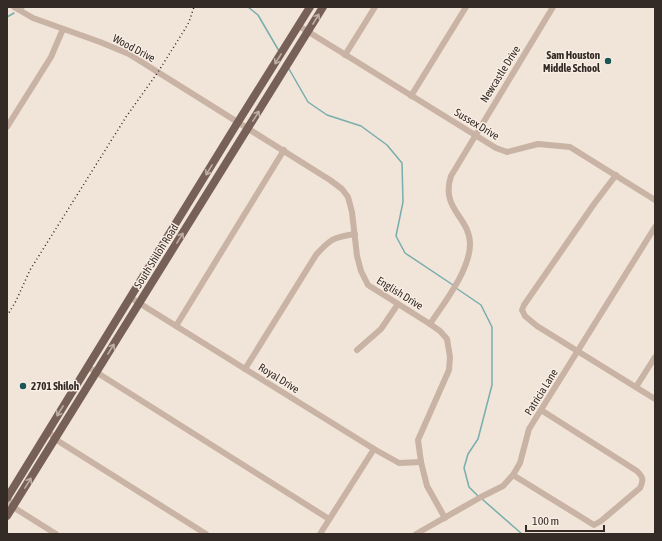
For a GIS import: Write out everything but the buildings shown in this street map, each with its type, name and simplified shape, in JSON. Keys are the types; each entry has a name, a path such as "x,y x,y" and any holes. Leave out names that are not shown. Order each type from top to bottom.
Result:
{"main road":[{"name":"South Shiloh Road","path":"7,498 310,7"},
{"name":"South Shiloh Road","path":"7,516 323,7"}],"street":[{"name":"Wood Drive","path":"14,7 33,18 129,54 238,122"},
{"path":"345,55 374,7"},
{"path":"411,96 466,7"},
{"name":"Newcastle Drive","path":"430,324 455,285 468,259 470,243 462,222 451,205 448,194 450,176 553,7"},
{"name":"Sussex Drive","path":"298,26 496,148 507,152 538,144 570,147 655,200"},
{"path":"7,127 51,57 62,29"},
{"name":"English Drive","path":"238,122 284,150 342,189 348,197 355,234 357,256 361,271 368,285 430,324 440,331 447,339 450,357 449,370 418,440 421,462 427,486 445,518"},
{"path":"176,326 284,150"},
{"path":"616,176 594,204 522,310 528,319 537,326 655,399"},
{"name":"Patricia Lane","path":"416,534 503,486 513,475 520,464 529,429 655,227"},
{"path":"245,369 316,255 336,237 355,234"},
{"name":"Royal Drive","path":"130,298 374,449 399,463 421,462"},
{"path":"357,350 381,329 398,304"},
{"path":"636,387 655,357"},
{"path":"88,367 330,519"},
{"path":"513,475 594,525 601,521 640,488 643,482 642,475 637,471 541,410"},
{"path":"48,431 55,439 206,534"},
{"path":"320,534 374,449"},
{"path":"7,498 13,507 56,534"}],"waterway":[{"path":"248,7 258,15 279,51"},
{"path":"7,17 14,13"},
{"path":"289,69 308,102 327,115 361,126 387,145 402,163 403,202 396,236 405,253 453,285"},
{"path":"456,288 481,305 492,327 492,385 478,439 468,454 464,468 469,487 479,497"},
{"path":"482,499 522,534"}],"railway":[{"path":"7,316 16,301 30,270 126,117 158,72 185,29 194,7"}],"place":[{"name":"Sam Houston Middle School","path":"608,61"},
{"name":"2701 Shiloh","path":"23,386"}]}
